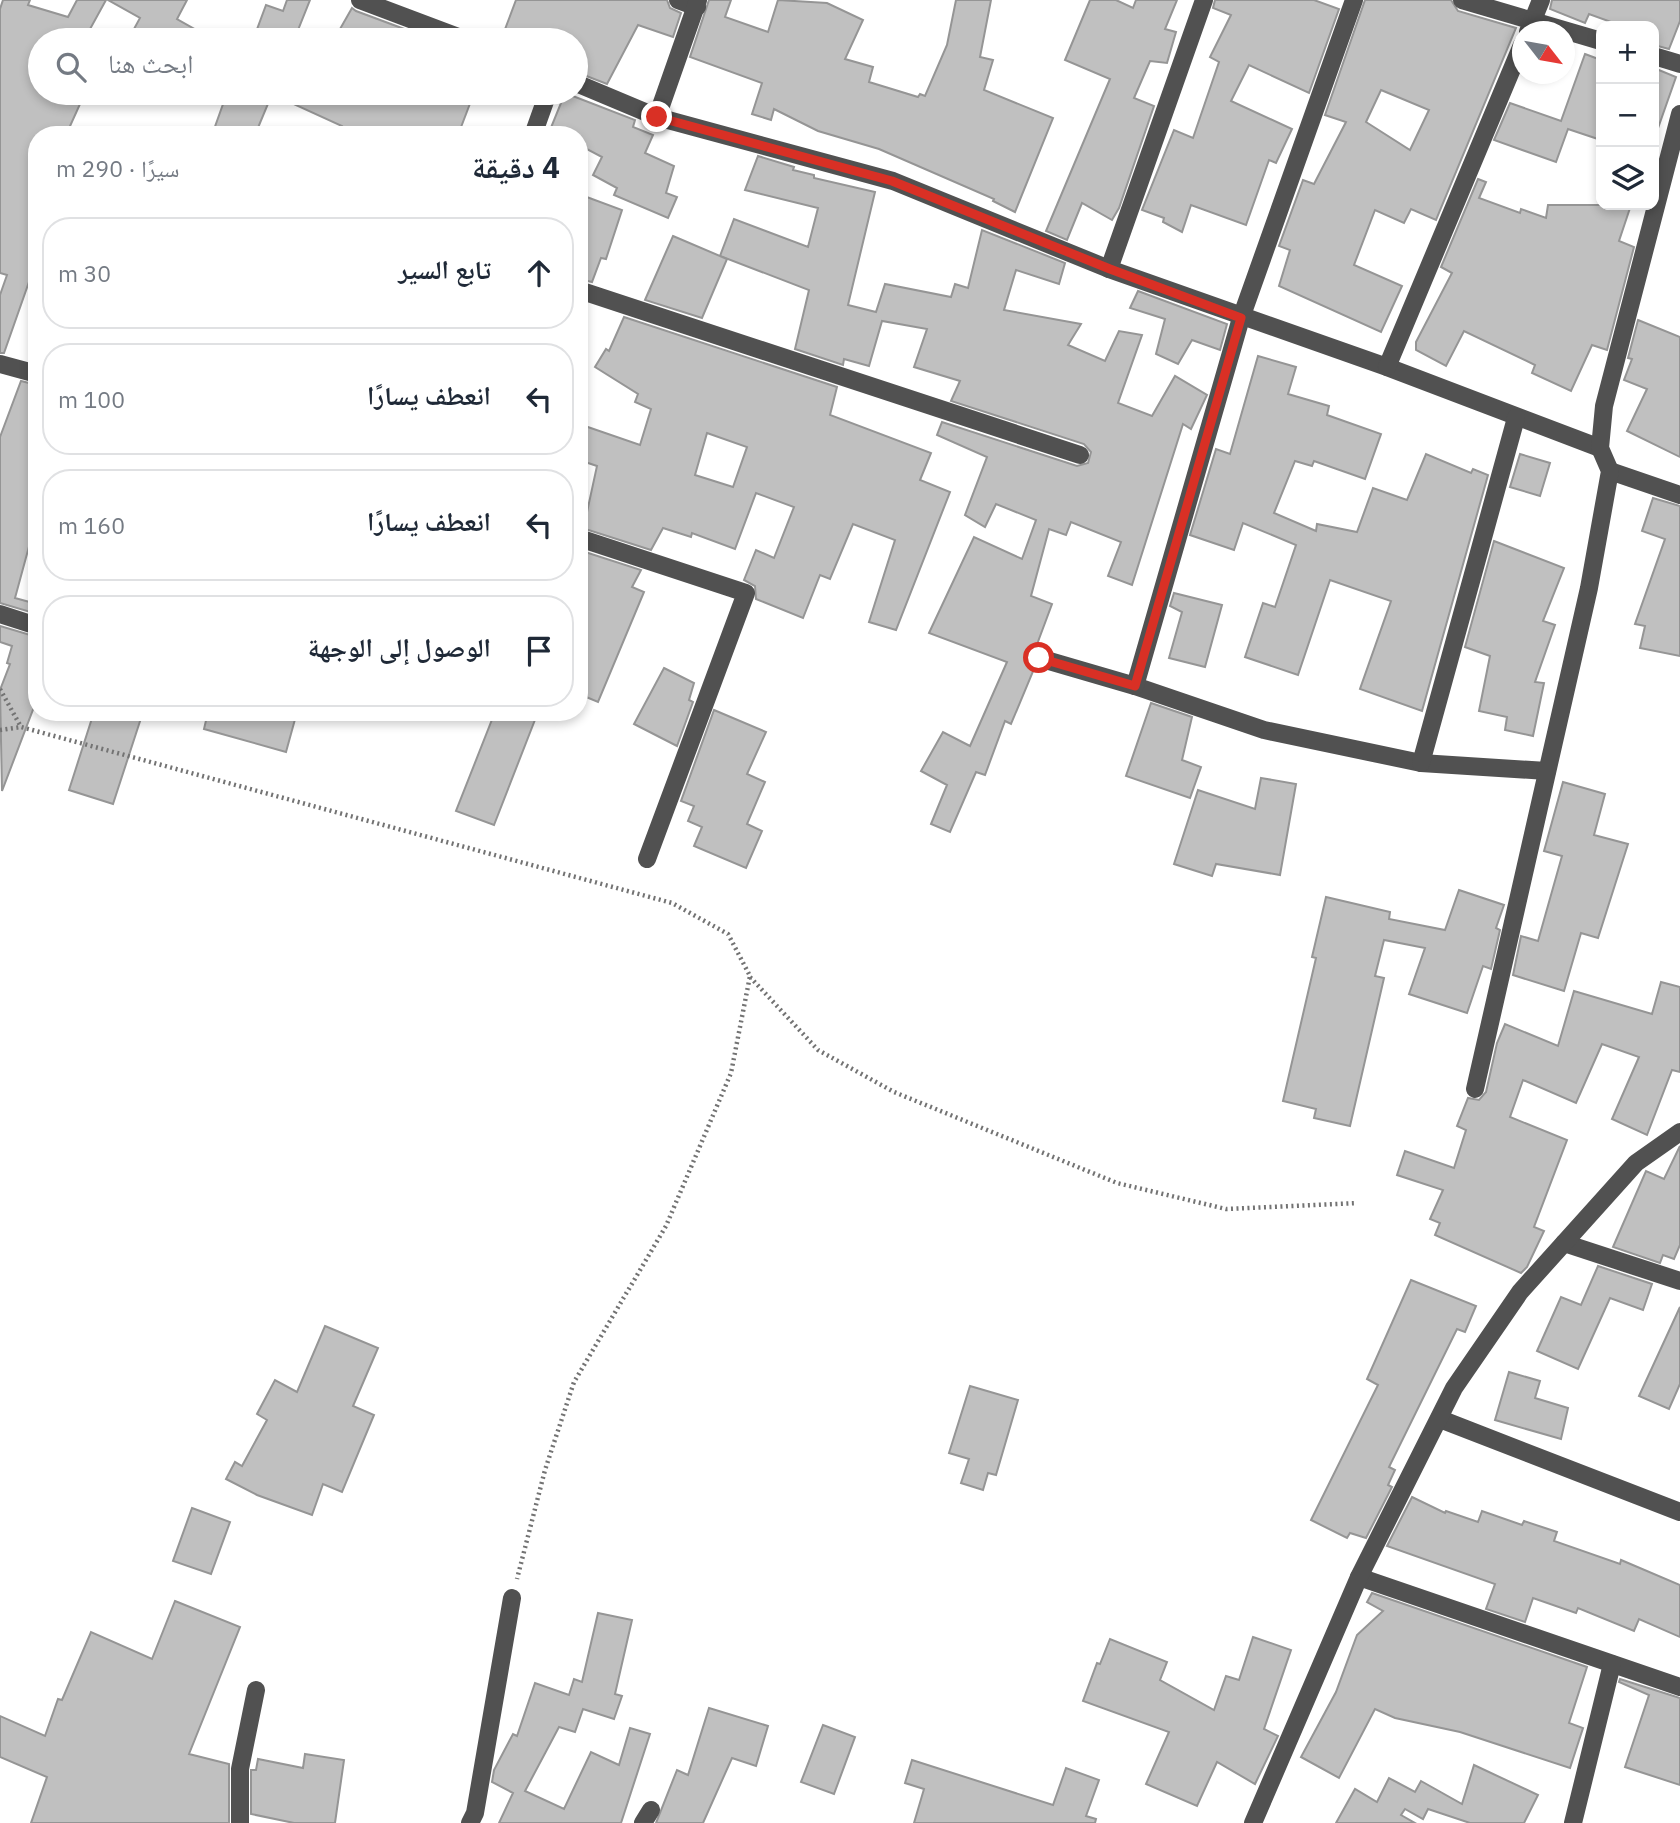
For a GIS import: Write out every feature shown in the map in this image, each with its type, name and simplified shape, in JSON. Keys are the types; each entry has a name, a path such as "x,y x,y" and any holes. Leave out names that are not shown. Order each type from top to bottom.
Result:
{"street":[{"path":"360,0 434,28"},
{"path":"657,117 698,4 678,0"},
{"path":"1110,269 1204,0"},
{"path":"1135,686 1241,318 1354,0"},
{"path":"1462,0 1517,21"},
{"path":"1532,21 1541,0"},
{"path":"1575,36 1596,40"},
{"path":"1659,58 1680,64"},
{"path":"1387,367 1512,69"},
{"path":"588,88 657,117 892,181 1110,269 1241,318 1387,367 1600,448"},
{"path":"536,126 544,105"},
{"path":"1475,1089 1589,587 1610,471 1600,448 1607,395 1680,114"},
{"path":"588,293 1080,455"},
{"path":"0,365 28,372"},
{"path":"1420,763 1516,418"},
{"path":"1610,471 1680,495"},
{"path":"588,541 746,593 647,859"},
{"path":"0,614 28,623"},
{"path":"1039,658 1135,686 1264,730 1420,763 1548,771"},
{"path":"1253,1823 1359,1577 1454,1388 1520,1292 1636,1163 1680,1132"},
{"path":"1564,1243 1680,1281"},
{"path":"1440,1419 1680,1512"},
{"path":"1359,1577 1680,1687"},
{"path":"470,1823 475,1813 512,1598"},
{"path":"1573,1823 1612,1664"},
{"path":"240,1823 240,1769 256,1690"}],"path":[{"path":"0,689 21,727"},
{"path":"0,730 21,727 672,903 728,934 750,976 818,1050 894,1092 1117,1183 1226,1209 1357,1203"},
{"path":"512,1598 545,1470 574,1382 666,1226 731,1073 750,976"}],"building":[{"path":"3,0 30,0 28,5 68,17 77,0 106,0 91,28 28,28 28,105 80,105 70,126 28,126 28,285 4,353 0,353 0,295 7,275 0,273 0,9"},
{"path":"108,0 187,0 177,19 193,28 135,28 140,18"},
{"path":"287,0 310,0 299,28 257,28 266,5 283,11"},
{"path":"516,0 667,0 670,8 681,13 673,37 638,25 607,84 588,77 588,28 506,28"},
{"path":"709,0 731,0 725,17 768,32 778,0 827,3 863,20 845,59 873,67 869,82 918,97 920,94 925,96 947,45 956,0 991,0 980,57 993,60 984,90 1053,118 1015,212 993,201 994,199 879,149 818,131 774,109 771,120 752,114 762,83 690,57"},
{"path":"1090,0 1116,0 1133,8 1136,0 1177,0 1165,29 1176,32 1167,63 1150,61 1134,98 1154,106 1119,208 1112,220 1082,203 1067,240 1046,231 1110,79 1065,60"},
{"path":"1215,0 1314,0 1339,9 1309,93 1249,65 1231,101 1292,129 1276,163 1269,160 1246,225 1191,205 1182,232 1163,222 1164,218 1142,210 1174,130 1193,138 1219,62 1210,57 1231,15 1213,8"},
{"path":"1365,0 1451,0 1458,11 1512,27 1512,38 1436,220 1411,209 1404,223 1375,210 1354,265 1402,286 1381,332 1279,286 1290,250 1279,246 1303,180 1314,184 1346,122 1325,115","holes":["1381,90 1429,110 1410,150 1366,122"]},
{"path":"1552,0 1680,0 1680,21 1669,49 1659,46 1659,21 1608,21 1589,14 1585,23 1550,9"},
{"path":"352,8 402,28 341,28"},
{"path":"1585,54 1596,58 1596,138 1568,129 1556,162 1494,140 1510,103 1561,121"},
{"path":"1659,70 1676,77 1659,125"},
{"path":"588,102 635,120 633,127 653,135 645,153 674,166 666,193 677,197 668,218 614,195 617,188 593,175 602,157 588,150 588,126 552,126 560,105 588,105"},
{"path":"223,105 267,105 259,126 215,126"},
{"path":"296,105 469,105 461,126 342,126"},
{"path":"758,156 794,167 793,170 814,175 814,178 875,192 848,305 876,312 885,284 951,297 955,284 968,288 982,230 1065,263 1059,284 1016,270 1004,310 1081,324 1068,345 1105,361 1119,331 1142,335 1118,403 1152,416 1175,376 1207,395 1191,429 1183,424 1132,585 1108,576 1121,542 1071,522 1066,535 1049,529 1031,596 1052,604 1036,647 1028,655 1029,666 1034,669 1011,724 1005,721 985,775 976,772 950,832 931,824 947,785 921,771 943,732 970,746 1007,662 929,633 974,537 1022,559 1036,520 996,504 985,527 965,515 987,457 937,435 942,422 1077,466 1088,463 1091,452 1084,444 951,401 960,381 914,367 927,329 882,321 869,366 844,359 843,365 795,349 809,290 720,256 734,219 808,247 818,208 745,190"},
{"path":"1478,179 1486,182 1479,198 1520,213 1521,209 1546,218 1548,205 1596,205 1596,210 1629,210 1619,241 1634,247 1607,350 1592,345 1571,391 1532,373 1535,365 1464,331 1446,366 1416,350 1416,342 1452,273 1441,267"},
{"path":"588,197 622,210 606,259 601,258 592,282 588,281"},
{"path":"673,236 727,259 702,318 645,300"},
{"path":"1138,291 1227,324 1220,350 1192,340 1178,364 1156,354 1165,319 1130,308"},
{"path":"624,317 837,387 830,415 931,453 920,480 950,492 896,630 869,622 895,540 853,524 830,579 820,575 803,618 756,599 755,586 744,580 756,550 774,558 794,507 756,493 735,549 692,533 691,537 663,528 651,550 588,530 588,508 597,466 588,463 588,427 640,445 651,409 635,402 638,394 595,367 606,349 609,351","holes":["707,433 747,447 733,487 695,475"]},
{"path":"1638,320 1680,337 1680,457 1627,431 1647,389 1624,380 1632,359 1628,358"},
{"path":"1258,356 1296,367 1288,394 1329,406 1327,415 1381,434 1365,479 1314,461 1312,466 1295,461 1274,513 1316,531 1317,524 1357,532 1373,488 1407,500 1426,454 1471,473 1473,469 1488,475 1422,711 1360,689 1391,601 1330,580 1298,675 1245,657 1263,603 1275,607 1296,545 1243,523 1234,550 1190,535 1216,449 1230,454"},
{"path":"21,381 28,383 28,550 15,598 28,602 28,611 0,603 0,437"},
{"path":"1520,454 1550,463 1540,496 1510,487"},
{"path":"1653,498 1680,506 1680,656 1640,648 1645,626 1635,624 1665,539 1642,531"},
{"path":"1494,541 1564,568 1543,621 1555,625 1535,682 1544,683 1533,736 1505,730 1507,717 1479,711 1490,656 1465,647"},
{"path":"588,553 641,570 632,587 644,592 598,702 588,698"},
{"path":"1174,593 1222,605 1205,667 1169,658 1182,612 1170,606"},
{"path":"0,626 28,634 29,721 2,791 0,690 10,664 7,663 12,646 0,642"},
{"path":"664,668 694,683 689,700 693,702 677,746 634,724"},
{"path":"1151,703 1192,717 1182,760 1201,767 1190,798 1126,776"},
{"path":"714,710 766,732 747,774 765,782 747,824 762,831 746,868 694,846 702,827 688,821 694,806 681,801"},
{"path":"91,721 140,721 113,804 69,790"},
{"path":"206,721 295,721 286,752 204,729"},
{"path":"491,721 534,721 494,825 456,811"},
{"path":"1261,778 1296,784 1280,875 1216,864 1212,876 1174,864 1198,790 1255,809"},
{"path":"1563,782 1605,794 1594,835 1628,844 1598,938 1581,933 1564,991 1513,975 1521,936 1538,941 1562,856 1544,851"},
{"path":"1459,890 1504,905 1496,928 1500,930 1491,969 1483,966 1467,1013 1409,994 1425,948 1384,940 1375,976 1384,978 1350,1126 1314,1118 1316,1109 1283,1101 1316,958 1312,957 1326,897 1390,912 1389,919 1445,930"},
{"path":"1661,982 1680,987 1680,1072 1672,1070 1647,1135 1612,1119 1639,1057 1602,1044 1576,1103 1523,1080 1510,1117 1567,1140 1534,1227 1544,1231 1527,1267 1521,1273 1435,1235 1440,1223 1430,1219 1443,1190 1397,1175 1405,1151 1454,1168 1466,1130 1457,1126 1468,1098 1479,1100 1486,1092 1497,1043 1505,1024 1558,1046 1574,991 1652,1014"},
{"path":"1680,1146 1680,1245 1674,1259 1663,1255 1660,1263 1613,1247 1646,1171 1664,1179"},
{"path":"1598,1266 1652,1284 1643,1310 1610,1298 1578,1369 1537,1351 1561,1297 1581,1305"},
{"path":"1411,1280 1476,1306 1465,1332 1457,1329 1389,1467 1395,1470 1388,1485 1392,1487 1366,1538 1350,1533 1347,1538 1311,1520 1378,1385 1367,1379"},
{"path":"1680,1307 1680,1384 1669,1409 1639,1396"},
{"path":"325,1326 378,1348 353,1406 374,1415 342,1492 323,1484 312,1515 257,1495 226,1479 235,1462 242,1466 267,1420 257,1414 275,1380 297,1392"},
{"path":"1509,1372 1540,1381 1535,1398 1568,1408 1561,1439 1495,1420"},
{"path":"970,1386 1018,1400 996,1475 988,1473 983,1490 961,1483 969,1459 949,1453"},
{"path":"1412,1497 1445,1513 1446,1511 1478,1522 1482,1511 1522,1525 1524,1521 1557,1532 1554,1541 1620,1564 1621,1560 1680,1585 1680,1637 1639,1619 1634,1631 1578,1608 1576,1613 1533,1598 1525,1622 1486,1609 1495,1584 1387,1546"},
{"path":"192,1508 230,1522 211,1574 173,1561"},
{"path":"1372,1593 1587,1667 1569,1723 1583,1728 1570,1768 1460,1732 1395,1718 1375,1709 1339,1778 1301,1757 1336,1692 1357,1635 1383,1611 1367,1602"},
{"path":"175,1601 240,1627 189,1754 229,1764 229,1823 31,1823 47,1777 0,1757 0,1716 45,1736 58,1699 62,1700 91,1632 152,1659"},
{"path":"598,1613 632,1620 615,1694 622,1696 614,1719 583,1709 575,1732 559,1727 525,1791 564,1809 591,1752 619,1765 630,1728 650,1734 621,1823 499,1823 513,1793 492,1782 494,1770 513,1734 517,1736 535,1683 569,1695 574,1679 582,1682"},
{"path":"1253,1637 1291,1650 1264,1729 1278,1736 1255,1784 1217,1762 1197,1806 1146,1784 1169,1732 1083,1701 1097,1663 1100,1664 1110,1639 1167,1662 1160,1680 1214,1710 1226,1676 1239,1680"},
{"path":"1620,1679 1680,1698 1680,1785 1625,1767 1649,1695 1619,1682"},
{"path":"709,1708 768,1726 756,1766 732,1758 703,1823 656,1823 677,1770 688,1775"},
{"path":"823,1725 855,1737 834,1794 801,1782"},
{"path":"305,1754 344,1760 335,1823 294,1823 251,1814 251,1770 256,1770 258,1759 303,1768"},
{"path":"912,1760 1053,1805 1066,1768 1099,1780 1086,1816 1096,1819 1095,1823 914,1823 924,1789 905,1783"},
{"path":"1474,1765 1538,1795 1524,1823 1470,1823 1428,1809 1423,1819 1405,1809 1401,1815 1415,1823 1336,1823 1355,1789 1377,1802 1389,1778 1415,1792 1421,1781 1462,1804"}],"route":[{"path":"657,117 892,181 1110,269 1241,318 1135,686 1039,658"}]}
